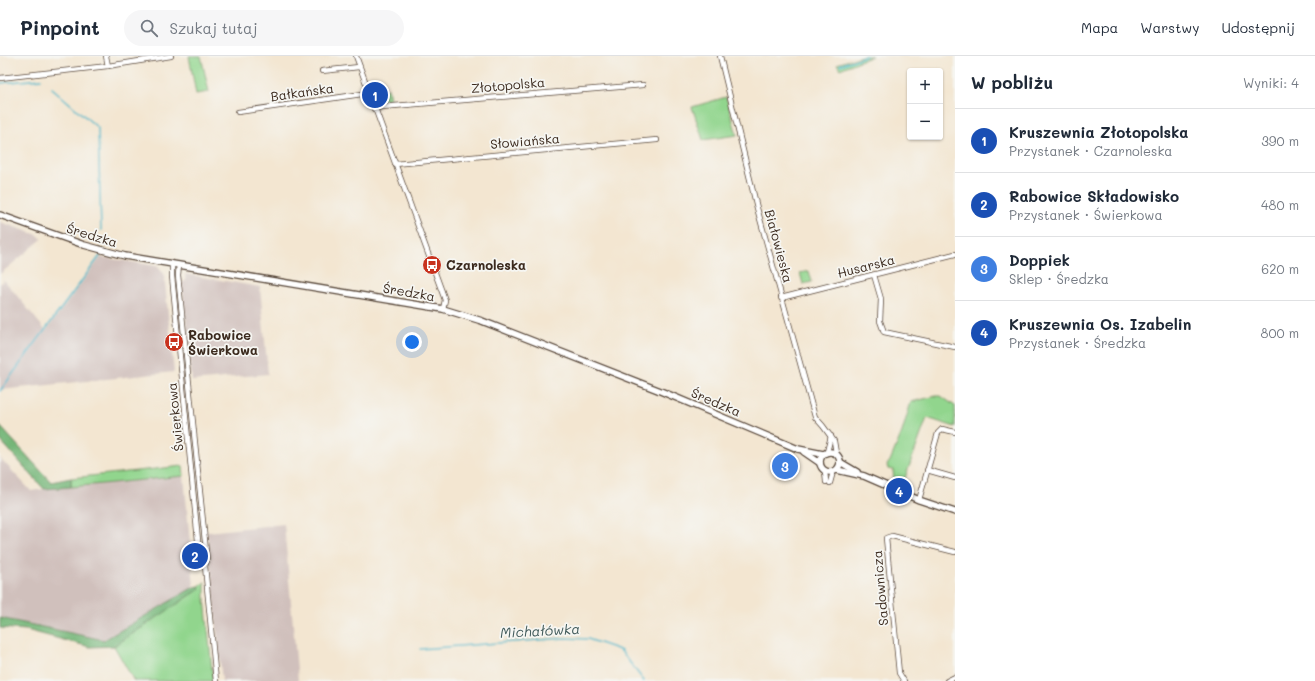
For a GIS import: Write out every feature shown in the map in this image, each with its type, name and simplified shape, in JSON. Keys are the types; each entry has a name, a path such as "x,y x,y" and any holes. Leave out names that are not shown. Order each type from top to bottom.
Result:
{"street":[{"path":"106,56 108,66"},
{"path":"0,78 108,66 171,56"},
{"path":"356,56 374,109 445,300 443,309"},
{"name":"Białowieska","path":"720,56 757,208 815,417 834,441 836,453"},
{"path":"322,71 359,67"},
{"name":"Złotopolska","path":"374,109 390,106 643,85"},
{"name":"Bałkańska","path":"238,112 369,93"},
{"name":"Słowiańska","path":"395,164 657,140"},
{"name":"Średzka","path":"0,215 101,250 443,309 482,321 652,387 798,449 812,457 820,464"},
{"name":"Husarska","path":"781,298 955,254"},
{"name":"Świerkowa","path":"176,264 172,276 200,561 201,564 205,566 216,681"},
{"path":"874,275 881,298 880,321 884,332 955,347"},
{"path":"919,500 940,430 942,429 955,432"},
{"path":"825,453 836,453 840,462 840,466 835,471 828,483 825,471 820,464 820,458 825,453 831,436"},
{"name":"Średzka","path":"798,449 825,453"},
{"path":"840,462 864,476 919,500 955,512"},
{"path":"927,470 955,478"},
{"path":"825,471 835,471 864,476"},
{"name":"Sadownicza","path":"904,681 899,672 886,538 892,536 955,552"},
{"path":"947,681 955,676"}],"shaded area":[{"path":"0,222 38,235 42,239 0,274"},
{"path":"101,257 157,266 164,274 174,372 0,390 0,284 4,280 46,331"},
{"path":"185,274 260,287 268,374 192,381 182,282 186,281"},
{"path":"0,458 31,491 184,476 194,587 104,640 0,618"},
{"path":"284,524 298,681 222,681 207,532"}],"green space":[{"path":"189,56 201,56 209,92 196,94"},
{"path":"862,56 872,56 840,69 837,64"},
{"path":"388,89 390,99 383,100 382,90"},
{"path":"726,97 737,135 703,140 692,107"},
{"path":"809,271 812,282 803,284 800,273"},
{"path":"941,396 955,406 955,427 927,418 902,486 894,483 893,470 888,469 887,465 902,432 911,402"},
{"path":"0,426 51,482 71,478 71,487 44,489 0,440"},
{"path":"183,466 184,476 71,487 71,478"},
{"path":"205,582 205,598 213,681 134,681 114,646 199,589 199,586"},
{"path":"199,586 200,589 114,646 90,647 26,630 0,628 0,618 104,640 194,587"}],"waterway":[{"path":"840,65 866,56"},
{"path":"0,83 41,79"},
{"path":"52,88 98,128 101,230"},
{"path":"0,391 100,256"},
{"name":"Michałówka","path":"420,649 565,638 588,639 621,651 644,681"}],"place":[{"name":"Kruszewnia Złotopolska","path":"375,95"},
{"name":"Czarnoleska","path":"432,265"},
{"name":"Rabowice Świerkowa","path":"174,342"},
{"name":"Doppiek","path":"785,466"},
{"name":"Kruszewnia Os. Izabelin","path":"899,491"},
{"name":"Rabowice Składowisko","path":"195,556"}]}
